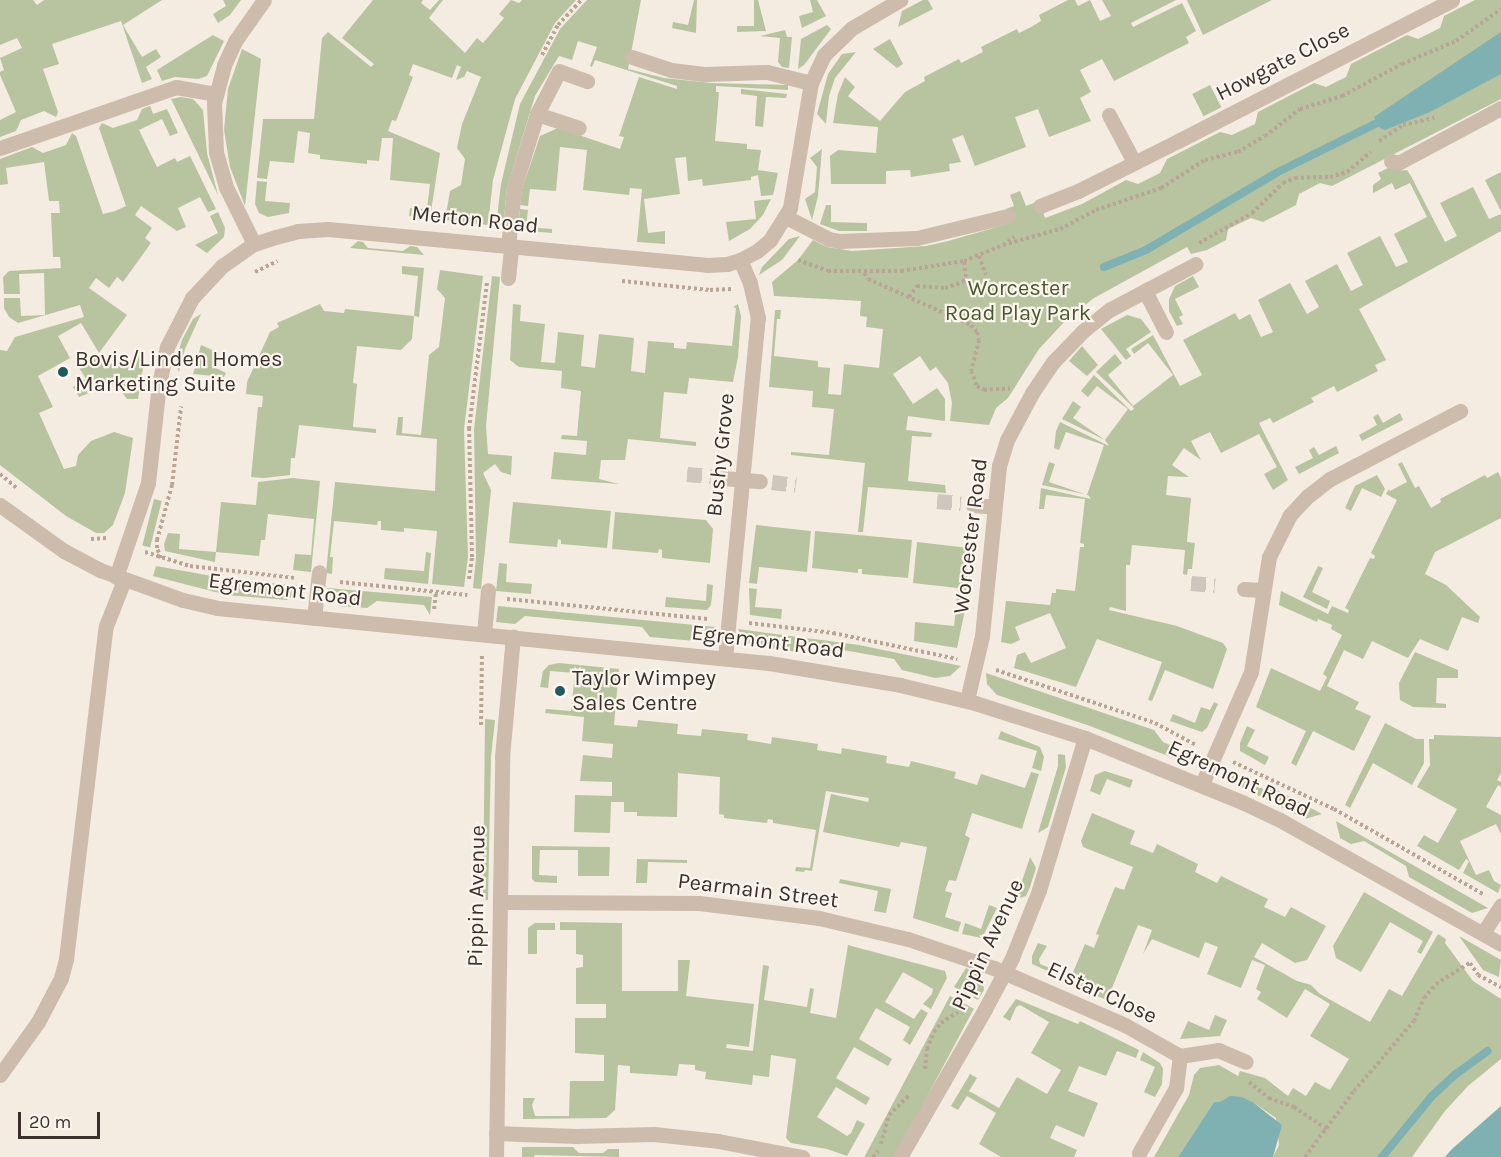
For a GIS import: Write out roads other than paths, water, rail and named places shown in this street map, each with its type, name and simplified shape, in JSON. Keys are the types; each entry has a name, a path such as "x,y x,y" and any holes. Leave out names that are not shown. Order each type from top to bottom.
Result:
{"street":[{"path":"254,244 226,188 216,151 216,94 224,65 235,41 264,0"},
{"name":"Merton Road","path":"0,1076 38,1022 61,978 66,959 106,626 120,579 125,545 148,483 159,384 173,332 184,311 203,285 222,266 254,244 298,231 328,229 707,265 727,264 740,260 757,251 770,240 786,217 795,186 811,83 824,55 846,32 900,0"},
{"name":"Howgate Close","path":"1040,206 1078,191 1452,0"},
{"path":"632,57 671,70 706,74 767,72 811,83"},
{"path":"508,278 514,188 537,114 559,71 586,81"},
{"path":"0,148 176,87 216,94"},
{"path":"1391,161 1398,163 1501,108"},
{"path":"537,114 579,128"},
{"path":"1109,115 1134,162"},
{"path":"786,217 829,239 860,241 917,238 1008,216"},
{"name":"Bushy Grove","path":"725,658 758,318 750,283 740,260"},
{"name":"Worcester Road","path":"967,700 982,636 994,507 1002,453 1032,393 1053,363 1083,331 1109,310 1196,264"},
{"path":"1145,291 1166,332"},
{"path":"1202,784 1251,672 1255,658 1262,590 1269,556 1290,515 1308,496 1340,473 1460,411"},
{"path":"723,478 760,481"},
{"name":"Egremont Road","path":"0,505 64,551 120,579 217,608 725,658 842,674 967,700 1085,738 1202,784 1280,820 1501,944"},
{"path":"973,505 994,507"},
{"path":"314,618 318,576"},
{"path":"1244,589 1262,590"},
{"path":"484,634 488,590"},
{"name":"Pippin Avenue","path":"496,1157 502,757 513,637"},
{"name":"Pippin Avenue","path":"900,1157 1004,973 1039,890 1085,738"},
{"name":"Pearmain Street","path":"500,902 667,902 759,909 815,918 908,939 1004,973"},
{"path":"1483,933 1497,902"},
{"name":"Elstar Close","path":"1004,973 1125,1025 1180,1056"},
{"path":"1139,1154 1176,1088 1180,1056 1218,1050 1246,1062"},
{"path":"496,1133 576,1136 654,1134 718,1142 802,1157"}],"water":[{"path":"1501,32 1501,74 1430,112 1385,130 1380,128 1374,117"},
{"path":"1230,1096 1242,1097 1254,1103 1282,1125 1273,1157 1178,1157 1214,1102 1222,1101"},
{"path":"1501,1106 1501,1157 1445,1157 1452,1149"}],"waterway":[{"path":"1104,267 1146,250 1276,173 1377,123"},
{"path":"1382,1157 1432,1096 1456,1074 1488,1051"}],"tunnel":[{"path":"687,474 711,476"},
{"path":"772,482 796,485"},
{"path":"937,501 961,503"},
{"path":"1191,583 1215,585"}],"place":[{"name":"Bovis/Linden Homes Marketing Suite","path":"63,372"},
{"name":"Taylor Wimpey Sales Centre","path":"560,691"}],"park label":[{"name":"Worcester Road Play Park","path":"1018,300"}]}
